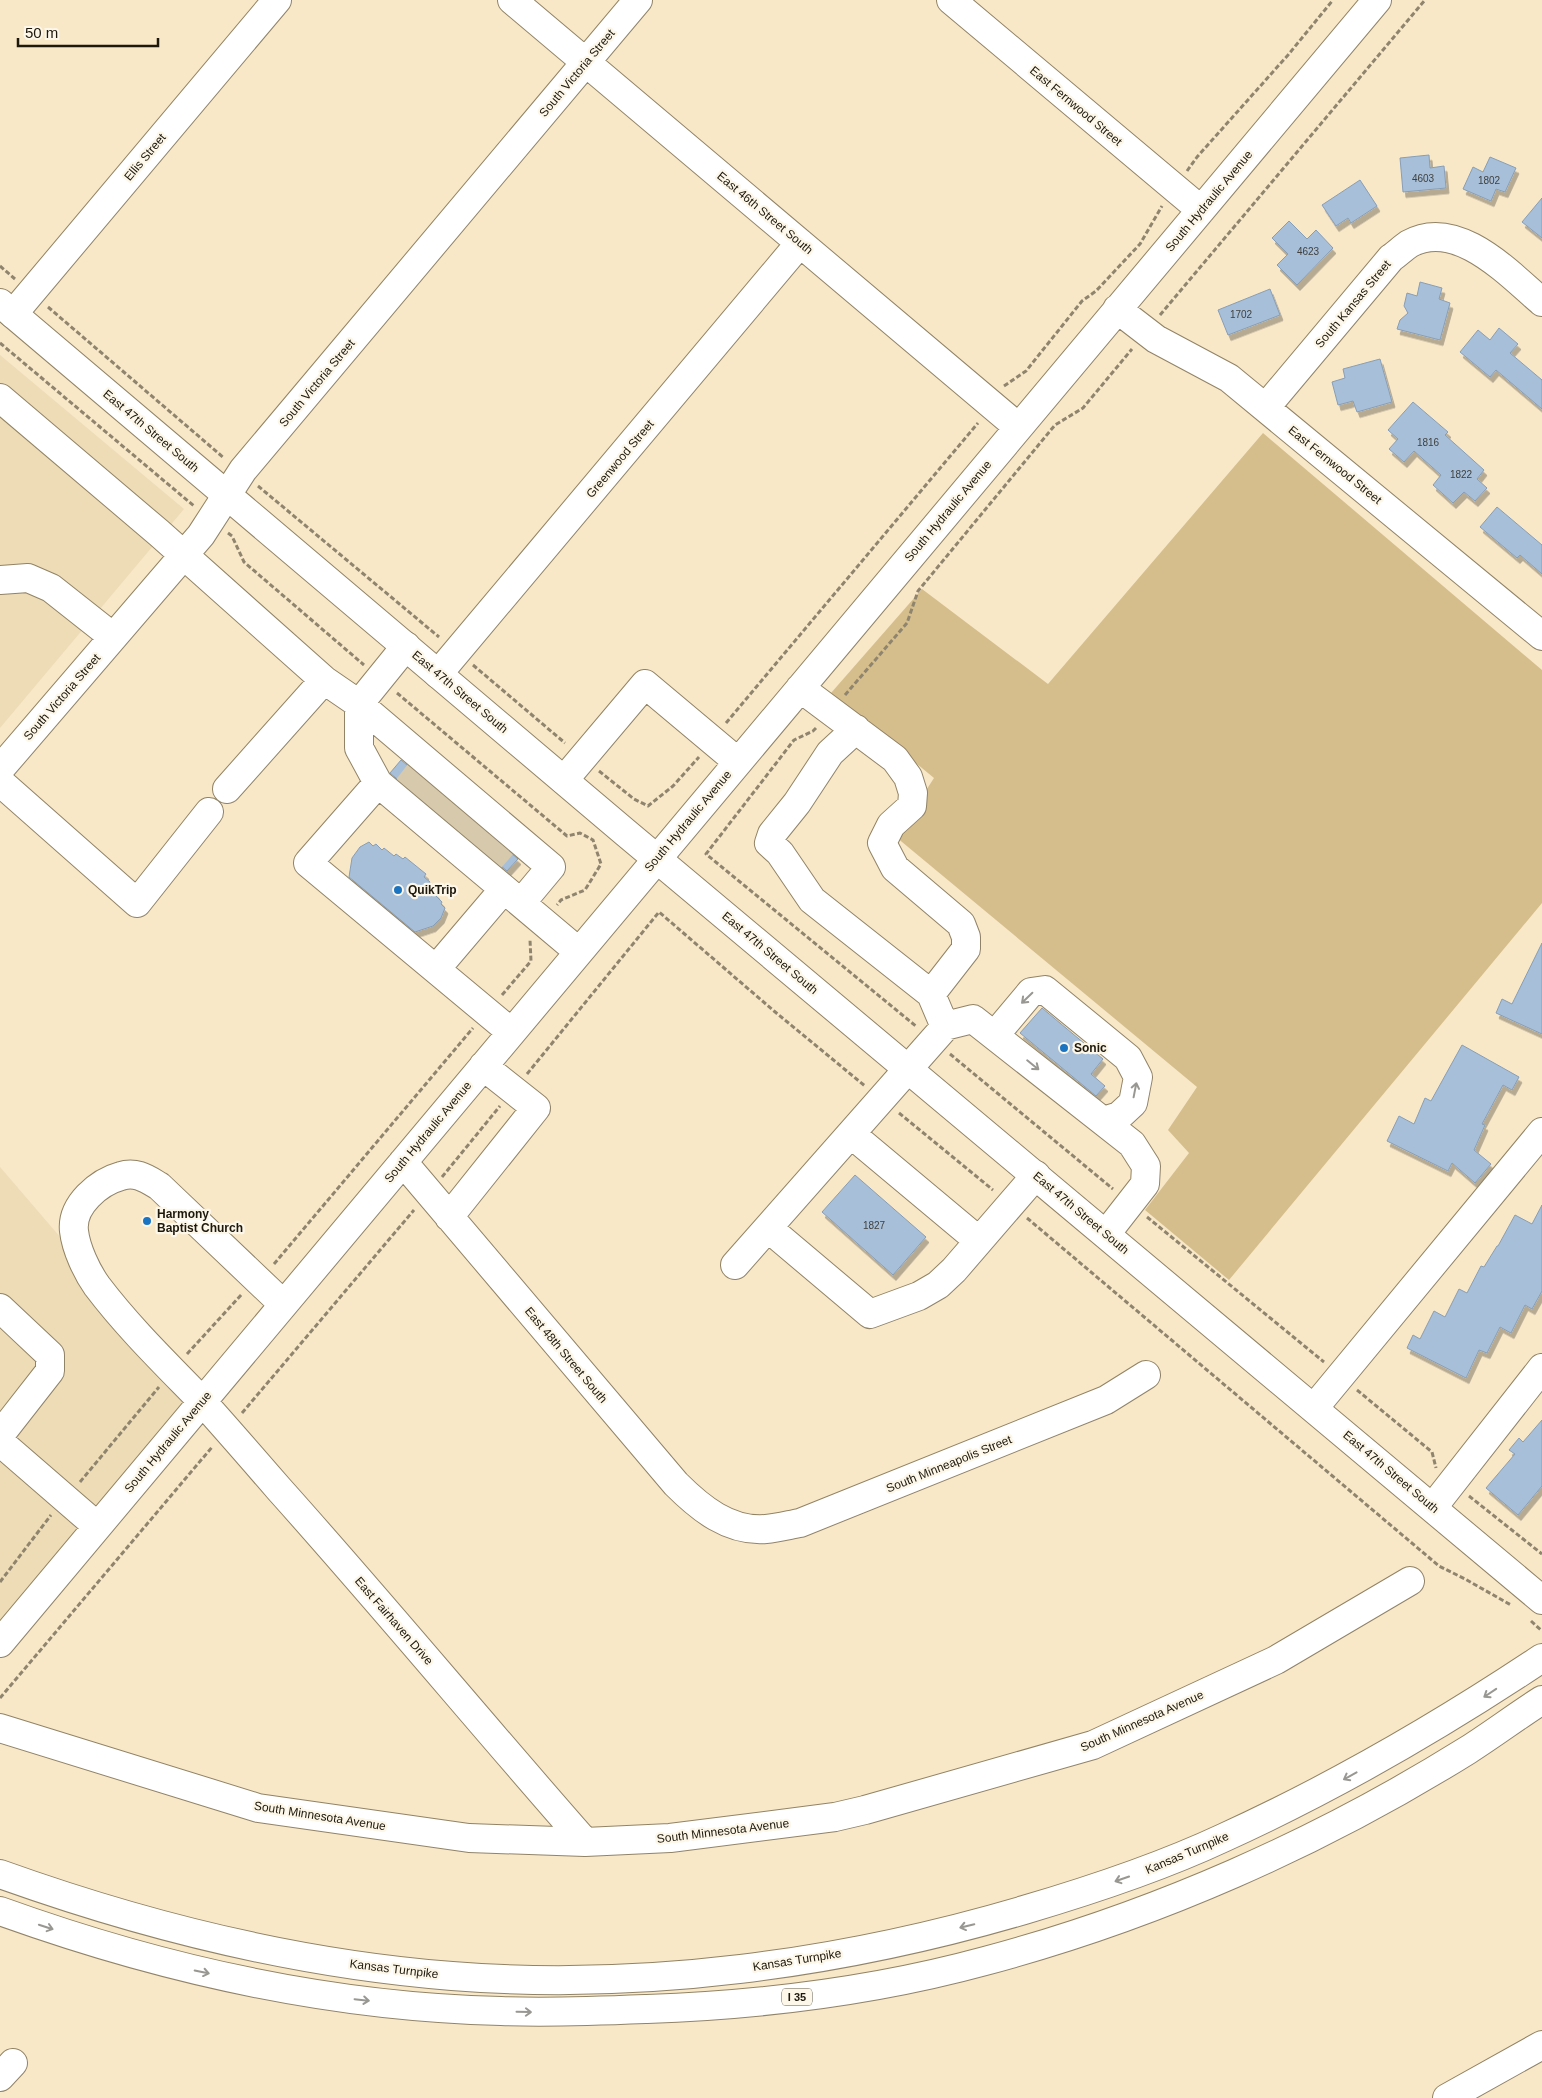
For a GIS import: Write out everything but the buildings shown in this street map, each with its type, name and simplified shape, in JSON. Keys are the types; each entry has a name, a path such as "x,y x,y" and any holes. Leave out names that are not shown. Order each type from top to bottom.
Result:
{"main road":[{"name":"Ellis Street","path":"6,309 31,293 277,0"},
{"name":"East 46th Street South","path":"512,0 1018,427"},
{"name":"South Victoria Street","path":"0,769 184,555 211,520 242,472 638,0"},
{"name":"East Fernwood Street","path":"951,0 1201,210"},
{"name":"South Hydraulic Avenue","path":"0,1643 1377,0"},
{"name":"South Kansas Street","path":"1266,407 1391,258 1410,244 1431,237 1454,238 1474,247 1542,302"},
{"name":"Greenwood Street","path":"438,674 800,243"},
{"name":"East 47th Street South","path":"6,309 908,1069 1433,1507 1535,1609"},
{"name":"East Fernwood Street","path":"1117,309 1156,339 1229,378 1542,636"},
{"path":"0,398 184,555 324,680 359,704 467,802 551,867 512,896 436,969"},
{"path":"0,580 28,578 51,588 113,638"},
{"path":"406,646 359,704 359,748 437,827 512,896 579,952"},
{"path":"227,789 324,680"},
{"path":"564,780 645,684 738,762"},
{"path":"800,688 896,759 908,777 913,794 912,806 891,825 882,843 895,868 961,924 966,937 966,949 931,994"},
{"path":"856,729 830,753 797,803 772,834 769,844 780,853 812,900 931,994 939,1033"},
{"path":"0,782 136,903 209,812"},
{"path":"437,827 308,863 512,1032"},
{"path":"995,1035 1031,992 1045,990 1128,1058 1138,1077 1133,1103 1119,1116 1103,1121"},
{"path":"735,1266 939,1033 973,1019 1132,1144 1146,1166 1145,1184 1106,1234"},
{"path":"449,1217 536,1108 483,1066"},
{"path":"1314,1408 1542,1132"},
{"path":"851,1134 979,1241"},
{"name":"East 48th Street South","path":"403,1162 676,1484 696,1504 716,1518 744,1527"},
{"name":"East Fairhaven Drive","path":"283,1304 159,1186 144,1177 132,1173 111,1179 100,1186 84,1201 75,1219 73,1230 86,1266 96,1285 140,1336 202,1401 319,1534 585,1842"},
{"path":"768,1228 870,1314 919,1296 938,1285 1036,1175"},
{"path":"0,1308 50,1355 51,1361 50,1371 0,1435"},
{"path":"1433,1507 1542,1368"},
{"name":"South Minneapolis Street","path":"744,1527 764,1529 800,1523 1106,1400 1146,1375"},
{"path":"0,1442 98,1526"},
{"name":"South Minnesota Avenue","path":"0,1728 258,1808 469,1838 585,1842 670,1838 835,1817 1093,1745 1276,1660 1410,1581"},
{"name":"Kansas Turnpike","path":"0,1874 122,1914 205,1936 304,1956 402,1971 521,1980 580,1980 657,1976 750,1967 901,1942 974,1924 1078,1894 1142,1872 1221,1839 1322,1791 1405,1745 1484,1697 1536,1662"},
{"name":"I 35","path":"0,1911 103,1946 188,1969 271,1987 355,2000 430,2008 566,2012 682,2008 834,1993 918,1977 1002,1956 1132,1914 1212,1883 1289,1848 1380,1801 1468,1750 1542,1700"},
{"path":"1447,2098 1542,2045"}],"path":[{"path":"0,266 583,758 634,800 648,806 673,786 712,740 977,424 1000,388 1026,372 1082,300 1096,291 1140,244 1174,188 1196,157 1288,55 1332,0"},
{"path":"1425,0 1083,408 1055,424 918,591 907,623 813,731 794,740 706,854 939,1033 1130,1203 1432,1452 1436,1470 1542,1554"},
{"path":"0,343 163,482 232,536 244,562 567,836 580,833 593,840 601,864 585,890 561,900 529,941 531,962 266,1272 242,1294 172,1371 66,1498 0,1582"},
{"path":"0,1698 429,1193 659,912 774,1011 1010,1205 1439,1566 1513,1607"},
{"path":"1535,1609 1542,1631"}],"shaded area":[{"path":"0,355 184,509 0,728"},
{"path":"1263,433 1542,670 1542,903 1229,1280 1145,1210 1189,1153 1168,1130 1197,1087 896,837 934,778 831,693 922,589 1048,684"},
{"path":"0,1167 201,1401 0,1643"}],"tunnel":[{"path":"404,792 421,770"},
{"path":"421,807 439,786"},
{"path":"436,819 454,798"},
{"path":"453,834 471,813"},
{"path":"472,849 490,829"},
{"path":"487,863 505,842"}],"place":[{"name":"QuikTrip","path":"398,890"},
{"name":"Sonic","path":"1064,1048"},
{"name":"Harmony Baptist Church","path":"147,1221"}]}
